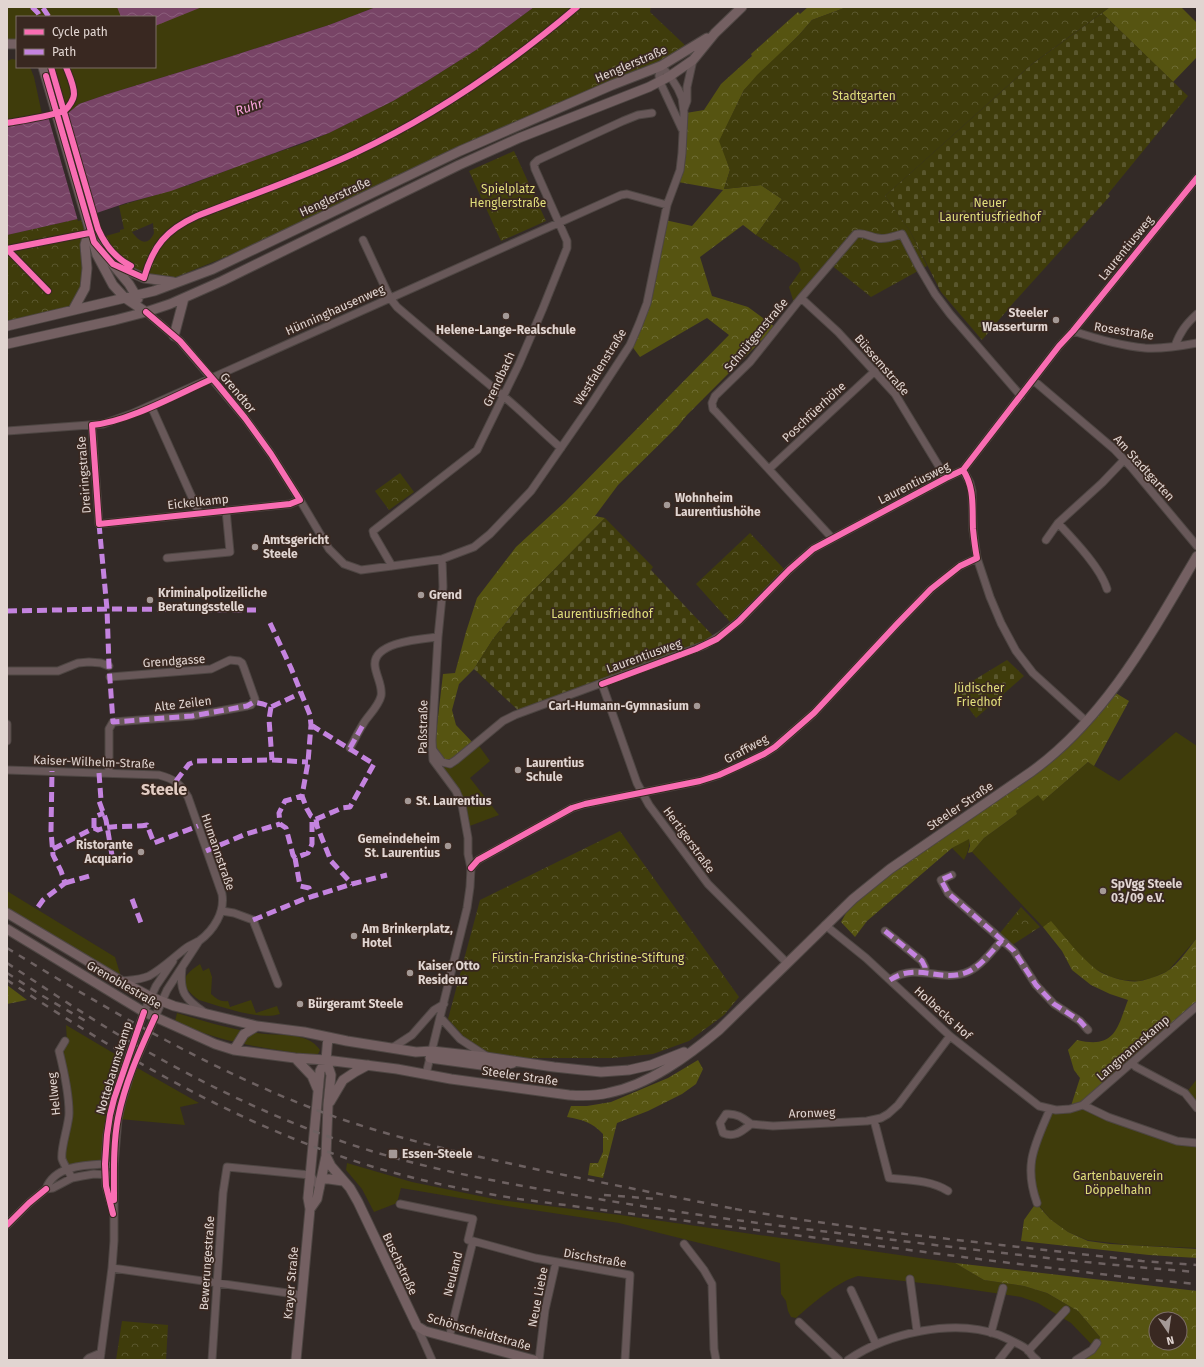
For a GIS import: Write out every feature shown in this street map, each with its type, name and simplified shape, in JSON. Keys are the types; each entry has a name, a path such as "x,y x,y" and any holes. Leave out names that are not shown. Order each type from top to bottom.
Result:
{"main road":[{"path":"7,344 146,312 184,298 459,165 519,138 660,82 693,60 715,33 742,7"},
{"name":"Henglerstraße","path":"7,326 125,298 135,300 154,291 213,269 460,151 612,85 661,66 715,33"},
{"path":"45,73 94,242 129,284 135,300 146,312"},
{"path":"73,310 85,288 87,268 85,245 88,225"},
{"path":"94,242 93,246 102,266 113,285 125,298"},
{"path":"113,264 144,278 177,283"},
{"path":"174,336 184,298"},
{"path":"126,317 135,300"},
{"name":"Steeler Straße","path":"326,1060 544,1092 586,1096 609,1093 639,1083 666,1069 719,1030 825,925 853,899 890,869 1052,758 1067,744 1087,722 1120,680 1196,559"},
{"name":"Grenoblestraße","path":"7,913 121,981 151,997 174,1006 258,1026 304,1032 328,1037"},
{"name":"Grenoblestraße","path":"7,929 144,1012 215,1044 234,1050 295,1058 326,1060"},
{"path":"234,1050 244,1034 258,1026"},
{"name":"Steeler Straße","path":"328,1037 431,1054 486,1056 554,1067 601,1072 629,1070 651,1065 700,1045"},
{"name":"Krayer Straße","path":"310,1209 317,1199 326,1156 331,1075 326,1060 328,1037"},
{"path":"431,1054 496,1067 519,1062"},
{"name":"Krayer Straße","path":"295,1058 312,1076 318,1093"},
{"name":"Krayer Straße","path":"296,1360 310,1209 308,1198 320,1071 326,1060"},
{"name":"Krayer Straße","path":"328,1105 343,1080 368,1065"},
{"name":"Buschstraße","path":"326,1156 343,1181 350,1188 358,1202 416,1326"},
{"path":"312,1161 322,1178 343,1181"},
{"name":"Schönscheidtstraße","path":"416,1326 424,1331 534,1360"}],"street":[{"name":"Westfalenstraße","path":"442,559 474,547 490,534 531,490 627,349 640,324 647,303 667,205 680,170 684,109 687,101 687,87 693,60"},
{"name":"Westfalenstraße","path":"661,66 670,76 678,89 684,109"},
{"path":"661,66 659,76 663,91 683,131"},
{"path":"649,87 663,91"},
{"name":"Grendbach","path":"392,566 373,531 476,450 504,396 543,308 567,248 567,241 534,164 538,160 623,121 638,115 652,113"},
{"name":"Laurentiusweg","path":"433,750 442,762 450,764 509,718 545,703 602,684 696,649 716,639 739,621 806,554 832,538 963,470 1059,346 1197,178"},
{"name":"Hünninghausenweg","path":"7,431 103,424 112,421 212,379 621,195 627,194 667,205"},
{"name":"Schnütgenstraße","path":"832,538 713,409 712,403 715,396 750,362 801,298 856,234 864,234 879,239 885,239 902,234 918,265 939,299 1020,396"},
{"path":"363,240 390,298 403,312 504,396 539,430 561,448"},
{"name":"Büssemstraße","path":"801,298 838,332 895,394 946,478"},
{"name":"Grendtor","path":"146,312 174,336 245,418 271,454 329,549 344,564 361,570 442,559"},
{"path":"1175,346 1185,325 1197,314"},
{"name":"Rosestraße","path":"1072,331 1087,336 1145,348 1197,343"},
{"name":"Poschfüerhöhe","path":"769,469 875,371"},
{"name":"Am Stadtgarten","path":"1033,380 1105,440 1124,460 1197,546"},
{"path":"150,406 199,513"},
{"name":"Dreiringstraße","path":"92,424 99,524"},
{"path":"1046,540 1058,523 1102,483 1124,460"},
{"path":"963,470 970,483 972,491 973,530 976,558 995,610 1016,651 1033,672 1087,722"},
{"name":"Eickelkamp","path":"99,524 290,504 300,500"},
{"name":"Eickelkamp","path":"167,558 230,552 226,510"},
{"path":"1058,523 1104,578 1107,589"},
{"name":"Graffweg","path":"471,868 478,860 572,808 642,792 694,783 719,775 764,754 775,747 814,713 931,589 960,566 976,558"},
{"name":"Paßstraße","path":"426,1074 467,908 471,868 468,854 468,838 462,805 456,791 435,763 433,750 432,734 438,637 443,587 442,559"},
{"path":"350,748 380,699 382,693 374,664 380,651 385,648 409,641 438,637"},
{"name":"Grendgasse","path":"110,677 211,669 226,661 235,660 242,663 254,695 254,702"},
{"path":"7,671 58,671 78,663 89,662 101,663 109,666"},
{"name":"Hertigerstraße","path":"602,684 637,783 649,805 708,884 787,963"},
{"name":"Alte Zeilen","path":"110,773 109,729 113,722 192,716 247,706 254,702"},
{"path":"7,724 7,741"},
{"name":"Kaiser-Wilhelm-Straße","path":"8,768 159,775 176,781"},
{"name":"Humannstraße","path":"176,781 183,788 195,816 222,894 222,911"},
{"path":"952,875 941,880 948,893 1014,951 1036,985 1054,1004 1080,1021 1088,1030"},
{"path":"121,981 139,979 148,976 176,957 208,932 222,911 234,913 253,920 274,982"},
{"name":"Holbecks Hof","path":"825,925 890,980 950,1036 1039,1106 1056,1110 1070,1109 1083,1105"},
{"path":"885,930 922,961 925,967 924,973"},
{"name":"Nottebaumskamp","path":"87,1360 89,1358 100,1357 112,1268 114,1241 114,1167 118,1119 122,1101 132,1069 154,1017 167,990 199,940"},
{"path":"890,980 899,974 909,972 952,975 966,973 978,965 1002,940"},
{"name":"Nottebaumskamp","path":"113,1214 106,1186 105,1164 107,1135 114,1099 144,1012 156,986 176,957"},
{"name":"Grenoblestraße","path":"182,966 180,983 184,994 194,1005 208,1014"},
{"path":"392,1048 412,1035 434,1010 444,1004"},
{"name":"Langmannskamp","path":"1083,1105 1197,1006"},
{"name":"Steeler Straße","path":"440,1017 460,1039 486,1056"},
{"name":"Aronweg","path":"751,1124 773,1126 861,1122 874,1120 888,1114 898,1105 950,1036"},
{"name":"Hellweg","path":"65,1041 59,1051 68,1098 69,1114 62,1154 63,1162 72,1178"},
{"path":"1132,1063 1136,1067 1185,1093 1197,1108"},
{"path":"1083,1105 1108,1117 1177,1141 1197,1143"},
{"path":"1037,1203 1032,1189 1030,1165 1035,1144 1050,1109"},
{"path":"874,1120 889,1178 929,1183 940,1186 948,1191"},
{"path":"46,1189 48,1182 67,1169 105,1164 114,1167"},
{"name":"Bewerungestraße","path":"212,1360 223,1193 228,1168 310,1176"},
{"path":"7,1225 29,1203 46,1189 53,1188 72,1178 94,1174 114,1175"},
{"path":"310,1176 320,1188"},
{"name":"Neuland","path":"400,1204 473,1219 468,1240 473,1242 449,1338"},
{"name":"Dischstraße","path":"473,1242 509,1252 556,1262 630,1275 625,1360"},
{"path":"684,1244 704,1270 712,1284 714,1349 716,1360"},
{"name":"Neue Liebe","path":"539,1360 545,1310 556,1262"},
{"path":"112,1268 302,1295"},
{"path":"910,1279 917,1332"},
{"path":"991,1333 1003,1288"},
{"path":"851,1290 876,1344"},
{"path":"1028,1351 1066,1310"},
{"path":"799,1322 839,1360"},
{"name":"Buschstraße","path":"416,1326 432,1360"},
{"path":"848,1360 876,1344 903,1335 936,1328 954,1328 991,1333 1013,1342 1028,1351 1037,1360"},
{"path":"999,1360 1013,1342"},
{"path":"1076,1360 1092,1350 1097,1343"}],"green space":[{"path":"7,7 376,7 329,25 79,104 67,114 58,84 50,68 156,68 156,16 16,16 16,39 7,40"},
{"path":"534,7 651,7 650,12 689,49 458,149 228,256 176,277 143,275 114,258 96,242 95,239 120,232 120,230 124,229 119,206 189,185 329,133 393,101 476,50","holes":["153,223 154,233 149,240 143,242 132,232"]},
{"path":"808,7 847,7 812,20 744,90 720,140 730,170 724,189 761,185 782,199 756,235 743,225 700,257 712,296 748,307 775,327 618,485 595,516 605,518 526,598 493,639 474,669 459,684 452,710 456,725 475,745 449,763 436,755 435,743 443,674 455,673 477,598 516,547 565,502 729,335 707,318 640,357 631,345 641,325 665,220 692,226 723,190 678,182 686,113 704,110 721,84 752,56 751,54 798,12 800,14"},
{"name":"Stadtgarten","path":"847,7 1110,7 1032,64 885,196 910,231 927,266 871,297 830,264 794,303 789,287 801,270 798,263 756,235 782,199 761,185 724,189 730,170 719,141 744,90 757,75 799,35 812,20"},
{"path":"1110,7 1181,7 1197,23 1197,57 1173,82 1102,13"},
{"name":"Neuer Laurentiusfriedhof","path":"1102,13 1188,96 1108,194 1110,196 1015,301 982,340 941,292 910,231 885,196 1031,65"},
{"path":"12,59 16,60 16,68 30,68 34,77 42,114 7,120 7,61"},
{"name":"Spielplatz Henglerstraße","path":"514,151 546,221 501,241 469,171"},
{"path":"82,218 91,244 83,288 72,309 7,327 7,235"},
{"path":"400,473 414,492 389,510 375,491"},
{"name":"Laurentiusfriedhof","path":"605,518 653,567 651,570 716,639 520,712 474,669 493,639 526,598"},
{"path":"750,533 784,569 731,623 696,584"},
{"name":"Jüdischer Friedhof","path":"1007,660 1024,676 976,718 956,691"},
{"path":"1114,692 1129,701 1094,766 1088,762 1043,801 1038,795 1016,811 1017,814 984,838 972,852 968,853 970,846 969,839 952,848 867,921 855,937 841,922 854,899 1032,772"},
{"name":"SpVgg Steele 03/09 e.V.","path":"1176,732 1197,746 1197,938 1168,971 1152,978 1139,981 1123,980 1111,977 1097,970 1042,926 972,852 984,838 1017,814 1015,811 1038,794 1044,800 1088,762 1119,781"},
{"path":"477,743 490,761 470,778 499,815 467,827 462,805 436,757"},
{"name":"Fürstin-Franziska-Christine-Stiftung","path":"620,831 739,997 724,1015 689,1041 653,1054 613,1058 494,1058 466,1039 448,1019 480,900"},
{"path":"969,838 967,854 964,860 952,848"},
{"path":"7,891 115,957 122,980 7,912"},
{"path":"1021,907 1040,927 1012,945 1000,933"},
{"path":"1051,921 1079,953 1097,970 1112,977 1130,981 1143,980 1166,972 1179,961 1197,938 1197,1005 1096,1094 1070,1109 1080,1078 1074,1070 1068,1050 1077,1040 1099,1042 1107,1039 1113,1034 1121,1020 1128,1000 1110,994 1091,985 1072,970 1062,951 1043,927"},
{"path":"200,964 203,971 209,968 212,977 211,994 219,1000 228,1001 230,1007 251,1000 256,1013 277,1006 280,1014 261,1016 228,1009 199,1000 188,990 184,981 189,973"},
{"path":"7,985 27,1000 7,1004"},
{"path":"177,1013 247,1031 263,1034 297,1036 310,1041 320,1050 317,1056 263,1048 227,1040 192,1029 175,1021"},
{"path":"66,1025 133,1064 121,1097 114,1166 68,1168 64,1162 70,1114 60,1052 67,1042"},
{"path":"698,1060 703,1069 696,1084 682,1094 648,1111 617,1123 603,1178 588,1175 590,1163 598,1163 603,1152 603,1134 587,1122 567,1117 571,1106 587,1106 611,1102 668,1078"},
{"path":"134,1066 199,1103 180,1107 185,1125 119,1119"},
{"path":"1197,1079 1197,1107 1186,1093"},
{"name":"Gartenbauverein Döppelhahn","path":"1083,1105 1108,1117 1197,1143 1197,1248 1129,1245 1087,1240 1068,1232 1050,1219 1037,1203 1032,1189 1036,1144 1050,1109"},
{"path":"347,1163 412,1182 499,1200 620,1215 955,1263 984,1280 1024,1286 1047,1293 1078,1311 1100,1337 1097,1346 1094,1347 1071,1323 1038,1303 1021,1297 940,1285 858,1276 834,1288 796,1318 791,1317 786,1301 781,1294 780,1263 619,1223 401,1188 397,1203 374,1212 362,1189 346,1170"},
{"path":"1036,1203 1050,1219 1068,1232 1088,1241 1110,1244 1197,1249 1197,1258 1149,1255 1021,1241 1024,1220"},
{"path":"955,1263 1197,1291 1197,1360 1074,1360 1097,1346 1100,1337 1078,1311 1047,1293 1024,1286 984,1280"},
{"path":"122,1321 168,1325 166,1360 116,1360"}],"water":[{"path":"117,7 202,7 156,26 156,16 121,16"},
{"name":"Ruhr","path":"376,7 534,7 476,50 427,81 393,101 329,133 171,191 126,203 82,218 7,235 7,127 67,114 79,104 329,25"}],"pier":[{"path":"67,111 96,215 78,221 48,116"}],"railway":[{"path":"7,948 88,997 213,1065 300,1104 344,1120 415,1141 486,1158 740,1210"},
{"path":"7,963 78,1010 132,1043 219,1089 314,1131 366,1149 421,1165 535,1188 653,1208 744,1221 1001,1253 1197,1272"},
{"path":"7,973 89,1023"},
{"path":"7,980 46,1006 126,1055 208,1100 293,1139 359,1163 404,1176 519,1199 986,1260 1141,1279 1197,1284"},
{"path":"604,1195 657,1199"},
{"path":"735,1209 896,1233 1142,1261 1197,1265"}],"marked path":[{"path":"32,7 40,16"},
{"path":"43,8 48,16"},
{"path":"99,524 107,609 113,722 192,716 247,706 254,702 271,707 301,693"},
{"path":"7,611 107,609 256,610"},
{"path":"270,623 291,668 310,715 311,725 308,762 302,796 311,816 316,819 317,826 331,861 352,884"},
{"path":"271,707 269,719 272,760"},
{"path":"350,748 364,723"},
{"path":"311,725 374,764 350,807 342,808 312,821 312,844 308,853 295,858 300,886 309,888 312,896"},
{"path":"176,781 189,764 197,761 272,760 308,762"},
{"path":"38,907 43,900 65,883 53,855 51,831 52,771"},
{"path":"99,773 101,800 99,801 106,820 113,861"},
{"path":"295,858 286,828 280,824 279,813 285,801 302,796"},
{"path":"94,828 94,817 104,813"},
{"path":"206,851 246,834 280,824"},
{"path":"53,849 94,828 98,830 110,827 147,825 154,843 198,826"},
{"path":"65,883 93,875"},
{"path":"253,920 304,899 387,875"},
{"path":"952,875 941,880 948,893 1014,951 1036,985 1054,1004 1080,1021 1088,1030"},
{"path":"132,899 141,923"},
{"path":"885,931 922,961 925,967 925,973"},
{"path":"890,980 900,975 919,972 946,975 965,973 981,963 1002,940"}],"cycle path":[{"path":"46,76 94,242 113,264 144,278 152,257 162,240 186,221 336,162 385,138 443,105 499,68 577,7"},
{"path":"51,68 98,229 115,255 131,266"},
{"path":"7,123 38,118 55,114 67,109 74,96 74,91 66,68"},
{"path":"602,684 696,649 717,639 739,621 789,570 813,549 963,470 1059,346 1073,331 1197,178"},
{"path":"7,249 89,233"},
{"path":"7,249 48,291"},
{"path":"146,312 180,341 218,385 245,418 271,454 300,500 290,504 99,524 92,425 106,423 137,413 212,379"},
{"path":"471,868 478,860 572,808 585,804 700,781 719,775 764,754 775,747 814,713 931,589 960,566 977,558 973,529 973,506 971,491 967,477 963,470"},
{"path":"113,1214 106,1186 105,1164 110,1115 114,1099 144,1012"},
{"path":"114,1200 115,1138 118,1118 134,1066 155,1017"},
{"path":"7,1225 29,1203 46,1189"}],"place":[{"name":"Helene-Lange-Realschule","path":"506,316"},
{"name":"Steeler Wasserturm","path":"1056,320"},
{"name":"Wohnheim Laurentiushöhe","path":"667,505"},
{"name":"Amtsgericht Steele","path":"255,547"},
{"name":"Grend","path":"421,595"},
{"name":"Kriminalpolizeiliche Beratungsstelle","path":"150,600"},
{"name":"Carl-Humann-Gymnasium","path":"697,706"},
{"name":"Laurentius Schule","path":"518,770"},
{"name":"St. Laurentius","path":"408,801"},
{"name":"Gemeindeheim St. Laurentius","path":"448,846"},
{"name":"Ristorante Acquario","path":"141,852"},
{"name":"SpVgg Steele 03/09 e.V.","path":"1103,891"},
{"name":"Am Brinkerplatz, Hotel","path":"354,936"},
{"name":"Kaiser Otto Residenz","path":"410,973"},
{"name":"Bürgeramt Steele","path":"300,1004"},
{"name":"Essen-Steele","path":"393,1154"}],"district":[{"name":"Steele","path":"164,789"}]}
